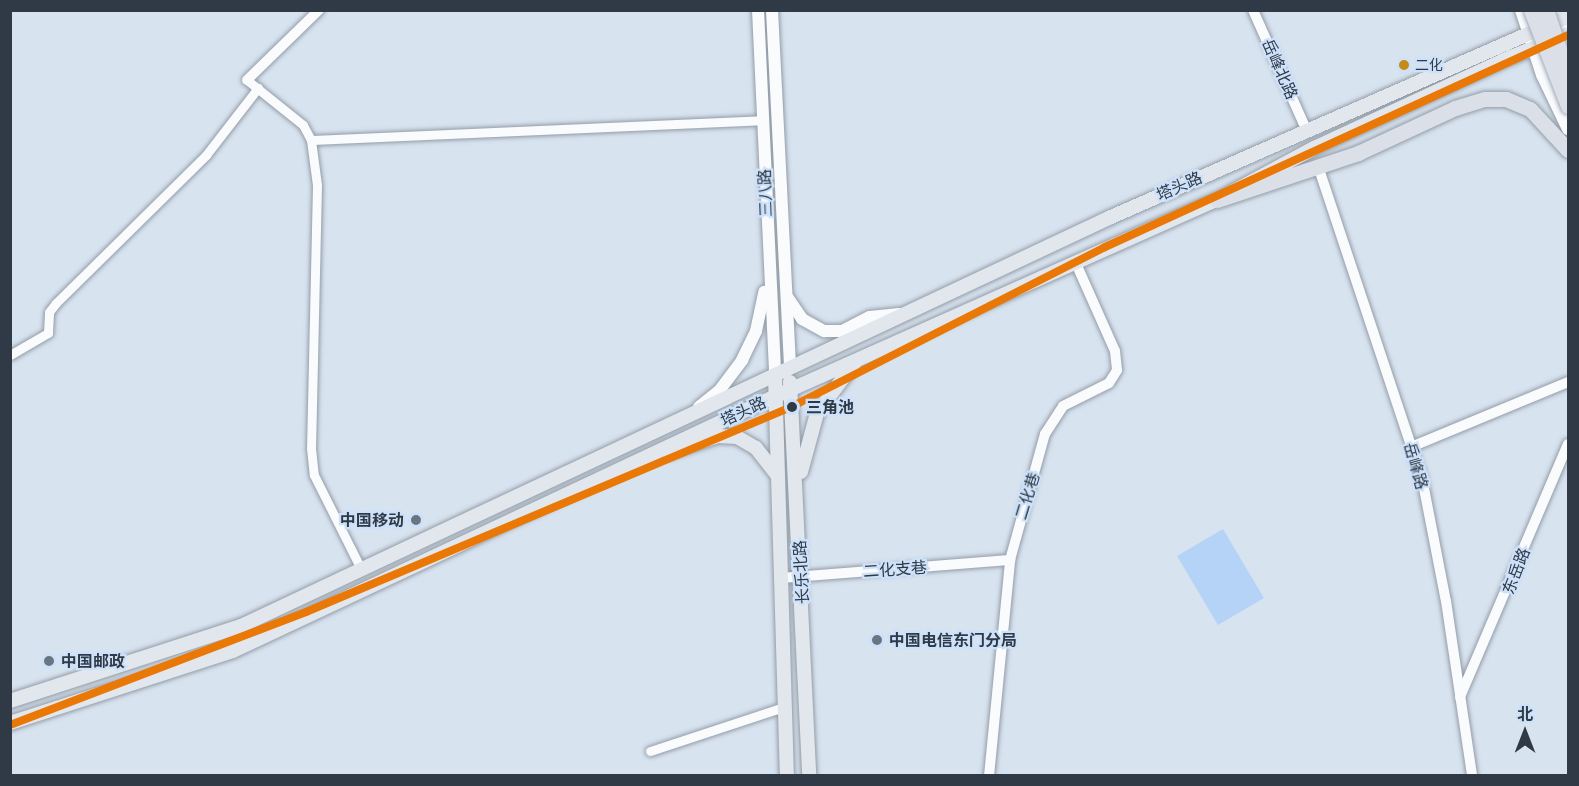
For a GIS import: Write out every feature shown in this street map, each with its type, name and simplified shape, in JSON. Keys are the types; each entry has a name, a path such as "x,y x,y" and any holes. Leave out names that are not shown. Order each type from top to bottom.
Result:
{"highway":[{"path":"1531,10 1569,106"},
{"path":"1546,10 1569,75"},
{"path":"1217,200 1358,153 1455,108 1492,98 1506,99 1530,109 1569,150"}],"main road":[{"name":"三八路","path":"758,10 768,268 775,375"},
{"name":"三八路","path":"772,10 790,368"},
{"path":"1521,10 1532,49 1569,129"},
{"path":"1563,15 1568,37"},
{"name":"塔头路","path":"10,701 241,626 693,413 1306,129 1527,34 1563,15"},
{"name":"塔头路","path":"10,723 233,651 856,359 1217,200 1314,148 1532,49 1568,37"},
{"path":"693,413 719,391 742,360 756,331 768,268"},
{"path":"786,294 802,319 824,331 842,331 870,317 912,313"},
{"path":"796,500 813,423 856,359"},
{"name":"长乐北路","path":"790,368 809,776"},
{"name":"长乐北路","path":"775,375 776,474 787,776"},
{"path":"649,455 728,436 756,448 776,474"}],"street":[{"path":"319,10 248,80 303,124 311,140 317,185 311,448 314,475 361,569"},
{"name":"岳峰北路","path":"1253,10 1306,129"},
{"path":"10,356 48,333 50,312 56,303 206,156 258,88"},
{"path":"311,140 763,120"},
{"name":"岳峰路","path":"1318,166 1422,478 1446,601 1472,776"},
{"name":"二化巷","path":"989,776 1010,560 1048,426 1063,406 1109,383 1117,370 1114,351 1075,261"},
{"path":"1411,447 1569,382"},
{"name":"东岳路","path":"1460,697 1569,444"},
{"name":"二化支巷","path":"780,578 1010,560"},
{"path":"650,751 784,707"}],"shaded area":[{"path":"1223,529 1264,598 1218,625 1177,556"}],"transit line":[{"path":"10,725 306,612 791,407 1105,247 1568,35"}],"place":[{"name":"二化","path":"1404,65"},
{"name":"三角池","path":"792,407"},
{"name":"中国移动","path":"416,520"},
{"name":"中国电信东门分局","path":"877,640"},
{"name":"中国邮政","path":"49,661"}]}
